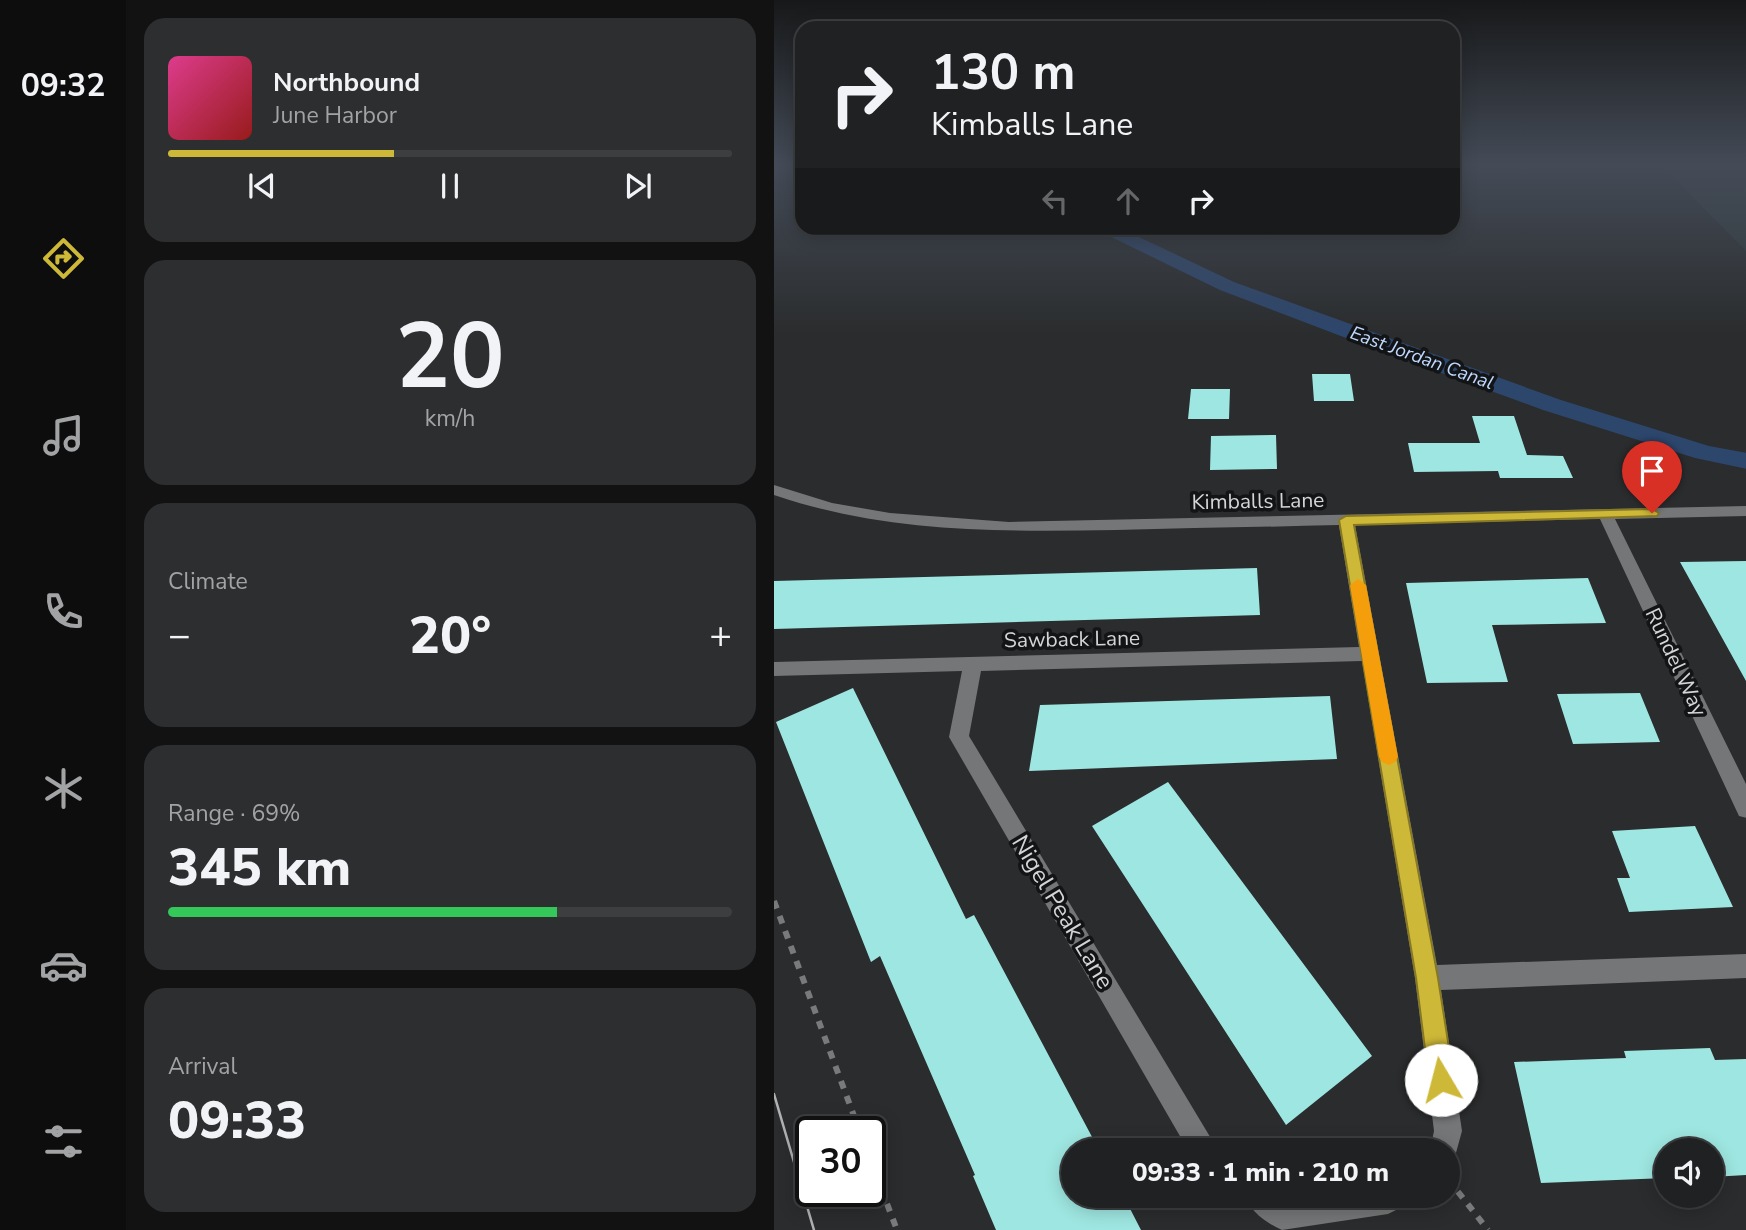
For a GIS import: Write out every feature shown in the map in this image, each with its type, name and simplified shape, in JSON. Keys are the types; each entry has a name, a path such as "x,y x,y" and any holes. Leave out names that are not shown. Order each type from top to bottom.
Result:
{"street":[{"name":"Kimballs Lane","path":"774,490 852,512 891,519 966,526 1052,527 1746,511"},
{"name":"Rundel Way","path":"1605,514 1746,809"},
{"path":"1346,520 1427,978 1448,1130 1446,1138"},
{"name":"Sawback Lane","path":"774,669 1371,654"},
{"name":"Nigel Peak Lane","path":"973,664 959,737 1197,1138"},
{"path":"1427,978 1746,965"},
{"path":"1274,1208 1282,1215 1331,1208"}],"path":[{"path":"774,901 854,1116"},
{"path":"1460,1194 1488,1230"},
{"path":"886,1201 897,1230"}],"shaded area":[{"path":"1717,221 1746,221 1746,251"}],"building":[{"path":"1312,374 1350,374 1354,401 1314,401"},
{"path":"1191,389 1230,389 1229,419 1188,419"},
{"path":"1472,416 1514,416 1527,455 1563,456 1573,478 1500,478 1498,471 1414,472 1408,443 1480,443"},
{"path":"1276,435 1277,469 1210,470 1211,436"},
{"path":"1746,561 1746,681 1680,562"},
{"path":"1257,568 1260,615 774,629 774,581"},
{"path":"1588,578 1606,623 1492,625 1508,682 1427,683 1406,583"},
{"path":"853,688 966,919 974,915 1093,1138 1061,1138 1061,1208 1130,1208 1141,1230 996,1230 973,1176 975,1175 880,956 871,962 776,722"},
{"path":"1640,693 1660,742 1573,744 1557,694"},
{"path":"1330,696 1337,759 1029,771 1040,705"},
{"path":"1168,782 1372,1056 1286,1125 1092,826"},
{"path":"1695,826 1733,907 1629,912 1617,878 1630,878 1612,831"},
{"path":"1710,1048 1715,1060 1746,1059 1746,1175 1724,1176 1724,1138 1654,1138 1654,1178 1541,1183 1514,1062 1626,1058 1624,1051"}],"waterway":[{"name":"East Jordan Canal","path":"1121,235 1227,286 1552,405 1704,453 1747,461"}],"tram line":[{"path":"774,1094 814,1230"}],"slow traffic":[{"path":"1358,585 1389,757"}],"route":[{"path":"1441,1080 1427,978 1346,520 1652,513"}]}
